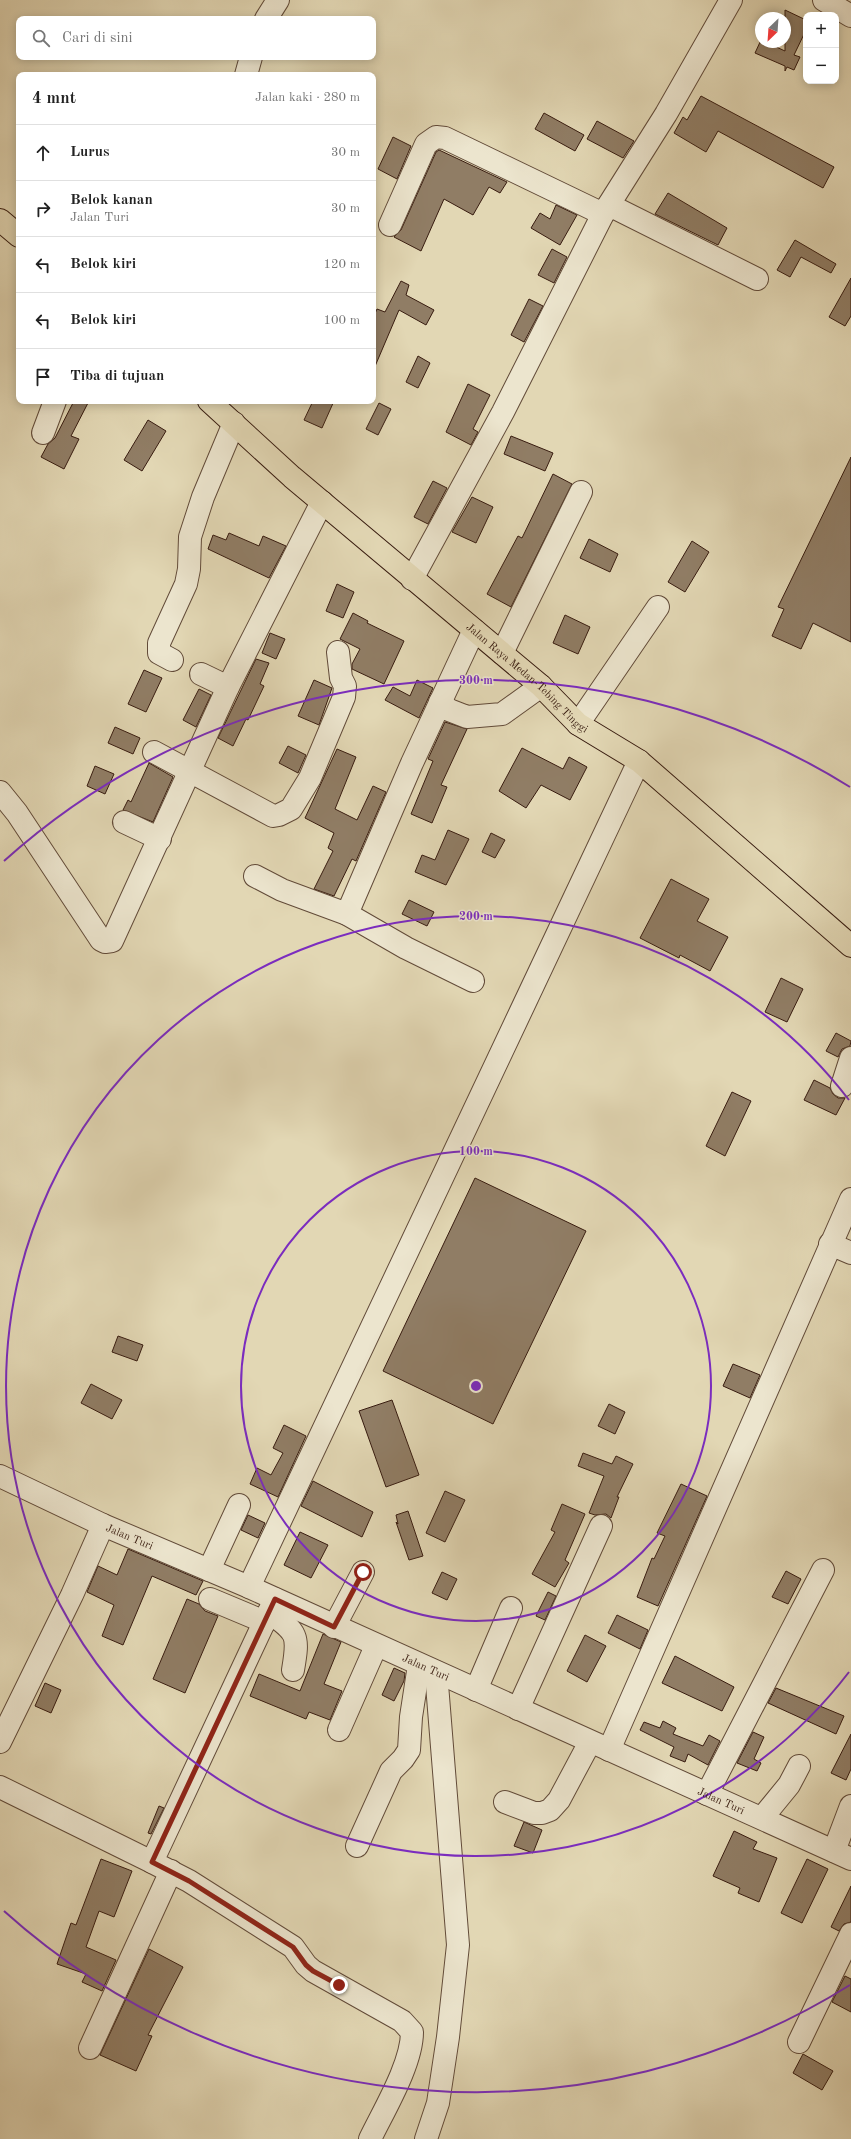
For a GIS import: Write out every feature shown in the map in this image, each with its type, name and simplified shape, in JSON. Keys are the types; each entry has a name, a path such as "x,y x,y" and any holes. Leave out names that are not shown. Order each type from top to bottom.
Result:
{"highway":[{"path":"0,220 16,233"},
{"name":"Jalan Raya Medan-Tebing Tinggi","path":"212,404 268,456 412,579 541,686 578,724 639,761 851,946"}],"street":[{"path":"268,16 278,0"},
{"path":"412,579 503,412 606,210 666,114 731,0"},
{"path":"824,0 851,16"},
{"path":"247,72 250,60"},
{"path":"390,225 426,144 430,139 436,137 445,138 757,279"},
{"path":"43,433 54,404"},
{"path":"172,660 159,653 158,643 186,584 189,569 190,537 203,497 234,423"},
{"path":"502,653 581,492"},
{"path":"0,792 17,813 101,940 105,942 112,941 160,840 189,770 228,687 322,502"},
{"path":"578,724 658,607"},
{"path":"347,914 440,702 474,630"},
{"path":"154,752 273,816 279,815 291,808 310,778 344,697 345,686 341,678 338,652"},
{"path":"201,674 228,687"},
{"path":"440,702 449,710 467,717 502,714 541,686"},
{"path":"248,1588 342,1392 639,761"},
{"path":"124,822 160,840"},
{"path":"255,876 282,890 347,914 406,948 473,981"},
{"path":"842,1086 851,1058"},
{"path":"505,1802 534,1814 550,1810 599,1746 764,1400 851,1198"},
{"path":"830,1244 851,1253"},
{"name":"Jalan Turi","path":"0,1476 103,1525 248,1588 270,1611 334,1627 843,1855"},
{"path":"209,1570 239,1504"},
{"path":"0,1742 72,1595 103,1525"},
{"path":"518,1709 601,1526"},
{"path":"707,1794 823,1570"},
{"path":"334,1627 363,1572"},
{"path":"210,1599 270,1611 288,1625 296,1636 297,1647 293,1670"},
{"path":"476,1690 512,1608"},
{"path":"90,2048 162,1867 270,1611"},
{"path":"338,1730 376,1646"},
{"path":"356,1846 390,1771 403,1759 409,1750 411,1717 428,1668"},
{"path":"426,2139 438,2103 448,2037 458,1945 428,1668"},
{"path":"762,1818 789,1785 799,1766"},
{"path":"0,1787 162,1867 293,1947 306,1965 313,1971 402,2021 412,2032 412,2043 408,2058 370,2139"},
{"path":"843,1855 851,1806"},
{"path":"799,2042 851,1934"}],"building":[{"path":"791,13 803,19 803,36 794,55 800,57 794,70 787,67 785,71 785,66 755,53 757,48 778,48 785,51 785,48 791,48"},
{"path":"701,96 834,167 823,188 718,131 706,152 674,133 683,117 687,120"},
{"path":"544,113 584,135 575,151 535,129"},
{"path":"597,121 634,141 623,158 587,139"},
{"path":"393,137 411,146 397,179 378,169"},
{"path":"439,150 507,182 500,193 489,187 473,215 444,199 421,251 394,237 401,230 436,152"},
{"path":"668,193 727,228 718,245 655,214"},
{"path":"556,205 577,215 560,245 531,228 540,213 550,219"},
{"path":"795,240 836,264 831,273 801,257 790,277 777,270"},
{"path":"552,249 567,257 554,283 538,275"},
{"path":"851,278 851,316 845,326 829,317"},
{"path":"401,281 409,285 406,295 434,310 426,325 399,310 376,364 376,311 377,309 385,312"},
{"path":"529,299 543,306 524,342 511,335"},
{"path":"418,356 430,363 418,388 406,382"},
{"path":"468,384 490,395 473,429 478,432 471,445 446,432"},
{"path":"379,403 391,409 378,435 366,429"},
{"path":"72,404 87,404 71,436 79,439 64,469 41,457 48,444 55,438"},
{"path":"312,404 333,404 322,428 304,420"},
{"path":"148,420 166,431 142,471 124,460"},
{"path":"511,436 553,453 545,471 504,454"},
{"path":"851,457 851,642 813,623 801,649 772,636 784,609 778,607"},
{"path":"553,474 572,484 511,607 487,594 518,536 522,538"},
{"path":"433,481 447,488 428,524 414,517"},
{"path":"472,497 493,507 476,543 452,532"},
{"path":"229,533 259,546 263,536 286,546 269,578 208,549 213,535 226,540"},
{"path":"589,539 618,554 610,572 580,558"},
{"path":"692,541 709,552 685,592 668,582"},
{"path":"337,584 354,592 343,618 326,611"},
{"path":"353,613 368,621 367,623 404,641 384,684 352,669 352,664 360,649 340,639"},
{"path":"565,615 590,627 578,654 553,643"},
{"path":"270,633 285,639 276,659 262,653"},
{"path":"256,659 269,663 260,684 264,686 248,720 246,719 233,746 218,738"},
{"path":"144,670 162,678 146,712 128,704"},
{"path":"314,680 332,688 319,725 298,716"},
{"path":"417,680 433,688 419,718 385,700 393,687 410,696"},
{"path":"199,689 211,695 196,727 183,720"},
{"path":"445,722 467,729 441,785 447,787 432,823 411,814 433,761 428,759"},
{"path":"115,727 140,738 133,754 108,743"},
{"path":"288,746 306,755 298,773 279,763"},
{"path":"522,748 563,769 569,757 587,767 570,800 541,785 526,808 499,791"},
{"path":"337,749 356,757 335,809 357,820 373,786 386,792 356,861 352,859 334,896 314,889 333,851 328,848 334,833 305,818"},
{"path":"149,763 173,777 153,822 123,810 128,800 131,802"},
{"path":"95,766 114,774 105,794 87,786"},
{"path":"448,830 469,839 446,885 415,872 422,855 435,860"},
{"path":"491,833 505,840 495,858 482,852"},
{"path":"671,879 709,899 697,921 728,937 710,971 680,955 679,958 640,938"},
{"path":"409,900 434,912 427,926 402,914"},
{"path":"781,978 803,989 787,1022 765,1012"},
{"path":"836,1033 851,1041 850,1046 842,1049 838,1057 826,1051"},
{"path":"814,1080 830,1088 833,1094 838,1098 845,1098 836,1115 804,1100"},
{"path":"732,1092 751,1101 725,1156 706,1146"},
{"path":"475,1178 586,1231 493,1424 383,1371"},
{"path":"118,1336 143,1345 137,1361 112,1352"},
{"path":"733,1364 760,1375 750,1398 723,1386"},
{"path":"91,1384 122,1400 112,1419 81,1403"},
{"path":"392,1400 419,1475 386,1487 359,1411"},
{"path":"609,1404 625,1412 615,1434 598,1426"},
{"path":"284,1425 306,1436 278,1497 250,1484 257,1468 271,1475 283,1453 273,1448"},
{"path":"583,1453 612,1464 616,1456 633,1464 617,1497 619,1497 611,1518 606,1514 595,1515 589,1513 604,1476 578,1466"},
{"path":"313,1481 373,1512 362,1537 301,1506"},
{"path":"681,1484 707,1496 658,1606 637,1597 652,1558 654,1559 665,1536 657,1533"},
{"path":"445,1491 465,1500 445,1542 426,1533"},
{"path":"562,1504 585,1514 565,1560 569,1563 555,1587 532,1574 555,1532 551,1530"},
{"path":"408,1511 423,1556 409,1560 396,1522 398,1524 396,1515"},
{"path":"248,1515 265,1523 258,1538 241,1530"},
{"path":"300,1532 328,1545 311,1578 284,1565"},
{"path":"128,1549 203,1581 196,1595 152,1576 123,1645 102,1636 114,1605 87,1592 98,1566 117,1575"},
{"path":"786,1571 801,1579 788,1604 772,1597"},
{"path":"442,1572 457,1579 447,1600 432,1593"},
{"path":"548,1592 556,1596 545,1620 536,1616"},
{"path":"187,1599 199,1604 205,1611 218,1616 185,1693 153,1679"},
{"path":"617,1615 648,1630 640,1649 608,1633"},
{"path":"323,1634 341,1642 324,1684 342,1691 330,1720 309,1712 306,1719 250,1696 259,1674 300,1691"},
{"path":"585,1635 606,1646 587,1682 567,1671"},
{"path":"675,1656 734,1687 722,1711 662,1683"},
{"path":"394,1668 405,1673 404,1681 394,1701 382,1695"},
{"path":"45,1683 61,1690 51,1713 35,1706"},
{"path":"776,1688 844,1716 836,1734 768,1703"},
{"path":"663,1721 676,1728 673,1734 703,1746 709,1735 720,1741 708,1765 688,1754 685,1762 670,1756 674,1747 640,1730 644,1722 660,1728"},
{"path":"753,1732 764,1737 754,1759 761,1763 757,1771 737,1763"},
{"path":"851,1734 851,1769 846,1780 831,1773"},
{"path":"159,1806 164,1808 151,1834 148,1833"},
{"path":"524,1822 542,1830 533,1853 514,1846"},
{"path":"734,1831 757,1842 753,1849 777,1858 759,1902 738,1893 740,1888 713,1876"},
{"path":"101,1859 132,1871 114,1917 99,1911 86,1947 116,1960 102,1991 82,1982 86,1974 57,1964 71,1923 76,1925"},
{"path":"807,1859 828,1869 802,1923 781,1913"},
{"path":"851,1886 851,1922 844,1924 839,1931 831,1927"},
{"path":"149,1949 183,1967 148,2035 152,2036 136,2071 100,2055"},
{"path":"845,1976 851,1979 851,2012 832,2002"},
{"path":"803,2054 833,2071 822,2090 793,2073"}],"route":[{"path":"339,1985 313,1971 306,1965 293,1947 189,1881 152,1862 168,1832 275,1599 334,1627 363,1572"}]}
